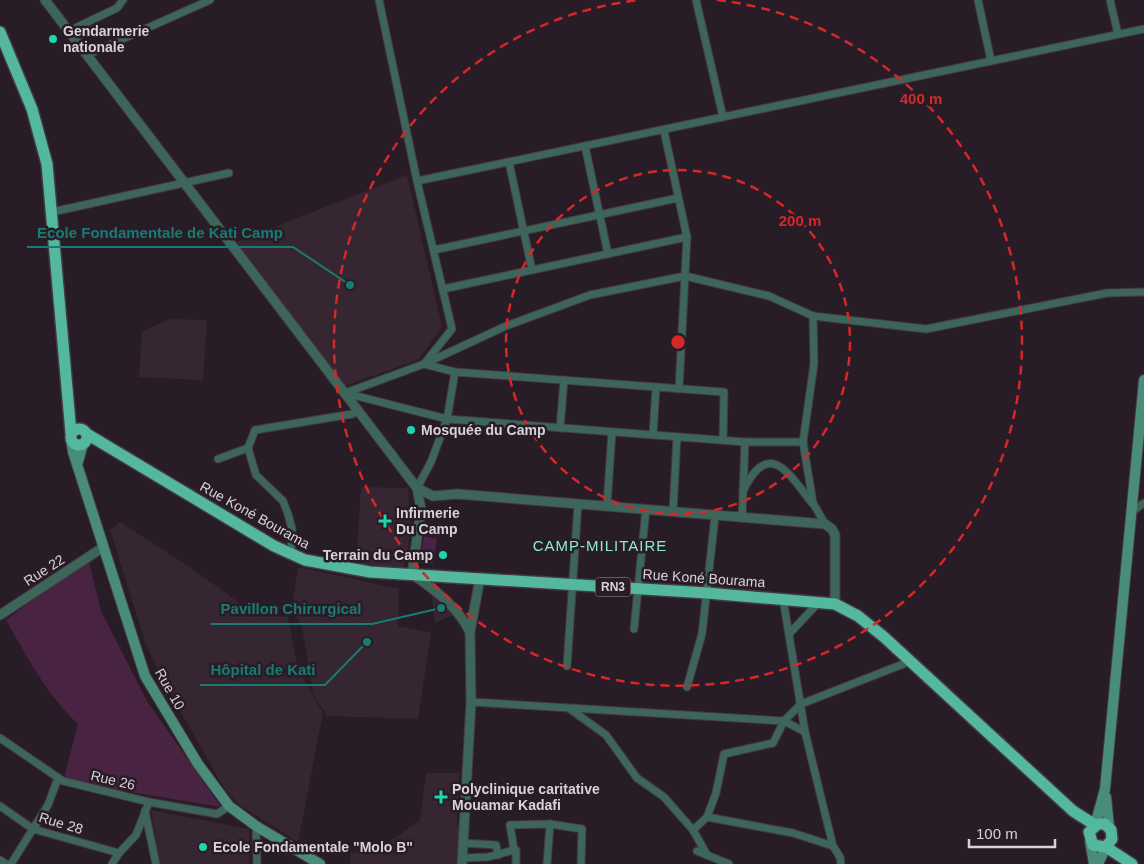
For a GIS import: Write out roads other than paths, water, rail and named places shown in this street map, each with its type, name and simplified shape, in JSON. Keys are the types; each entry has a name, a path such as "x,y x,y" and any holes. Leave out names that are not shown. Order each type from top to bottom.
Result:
{"highway":[{"name":"Rue Koné Bourama","path":"0,32 40,131 47,164 71,436"},
{"name":"Rue Koné Bourama","path":"68,400 84,438 106,446 291,555 305,560 342,569 706,593 835,604 858,616 911,661 1073,811 1094,825"},
{"path":"71,436 77,429 84,438"},
{"name":"Rue Koné Bourama","path":"1073,811 1090,841"},
{"name":"RN3","path":"1094,825 1102,824 1110,828"},
{"path":"1094,825 1089,832 1090,841 1097,847 1106,848 1131,863"},
{"path":"1106,848 1112,839 1110,828"},
{"path":"1110,828 1131,863"}],"main road":[{"path":"1094,825 1105,788 1144,380"},
{"name":"Rue 10","path":"71,436 102,548 145,676 198,764 229,806 256,826 320,864"},
{"name":"Rue 10","path":"79,470 78,459 84,438"},
{"path":"1105,788 1110,828"},
{"path":"1090,841 1094,864"},
{"path":"1098,864 1106,848"}],"street":[{"path":"46,0 183,183 417,488 426,494 457,494 825,524"},
{"path":"69,31 117,8 123,0"},
{"path":"87,55 210,0"},
{"path":"379,0 452,328 424,364"},
{"path":"696,0 724,117"},
{"path":"978,0 991,61"},
{"path":"1110,0 1118,34"},
{"path":"418,181 1144,29"},
{"path":"664,131 687,237 679,389"},
{"path":"585,146 608,254"},
{"path":"509,162 532,270"},
{"path":"52,212 229,172"},
{"path":"434,250 678,198"},
{"path":"443,289 687,237"},
{"path":"345,392 424,364 506,326 590,295 685,276 769,296 813,316 926,329 1107,293 1144,292"},
{"path":"813,316 814,364 803,442 813,503"},
{"path":"424,364 455,372 724,392 723,440"},
{"path":"455,372 447,420 431,462 417,488 421,509 412,574 437,592 464,620 470,632"},
{"path":"560,428 564,380"},
{"path":"653,435 656,387"},
{"path":"345,392 447,420 745,442 803,442"},
{"path":"291,555 292,529 283,501 256,475 248,448 255,430 352,414 359,410"},
{"path":"607,504 612,432"},
{"path":"673,512 677,436"},
{"path":"742,518 745,442"},
{"path":"218,459 248,448"},
{"path":"743,491 750,476 763,465 772,463 783,467 791,475 813,503 825,524 832,529 835,535 835,604"},
{"path":"421,509 442,495"},
{"path":"1132,511 1144,503"},
{"path":"567,666 578,504"},
{"path":"634,629 646,509"},
{"path":"687,686 702,634 715,516"},
{"name":"Rue 22","path":"0,615 102,548"},
{"path":"480,578 470,632 472,702 462,861 498,855 514,850"},
{"path":"783,599 805,732 833,846 840,857 841,864"},
{"path":"789,634 819,602"},
{"path":"464,620 472,615"},
{"path":"693,830 707,817 716,793 724,754 772,743 784,720 801,704 911,661"},
{"path":"472,702 784,720 805,732"},
{"path":"569,708 606,735 637,778 664,797 693,830 707,855"},
{"name":"Rue 26","path":"0,738 63,781 149,802 217,814 229,806"},
{"path":"11,864 48,805 58,778"},
{"path":"112,864 119,853 136,836 149,802"},
{"name":"Rue 28","path":"0,806 33,829 119,853"},
{"path":"145,811 156,864"},
{"path":"707,817 793,833 833,846"},
{"path":"547,864 550,824"},
{"path":"516,864 516,850 514,850 510,825 550,824 582,829 581,864"},
{"path":"256,826 257,864"},
{"path":"464,843 496,845 498,855"},
{"path":"698,851 730,864"}],"place":[{"name":"Gendarmerie nationale","path":"53,39"},
{"name":"Ecole Fondamentale de Kati Camp","path":"350,285"},
{"name":"Mosquée du Camp","path":"411,430"},
{"name":"Infirmerie Du Camp","path":"385,521"},
{"name":"Terrain du Camp","path":"443,555"},
{"name":"Pavillon Chirurgical","path":"441,608"},
{"name":"Hôpital de Kati","path":"367,642"},
{"name":"Polyclinique caritative Mouamar Kadafi","path":"441,797"},
{"name":"Ecole Fondamentale \"Molo B\"","path":"203,847"}],"district":[{"name":"CAMP-MILITAIRE","path":"600,545"}]}
